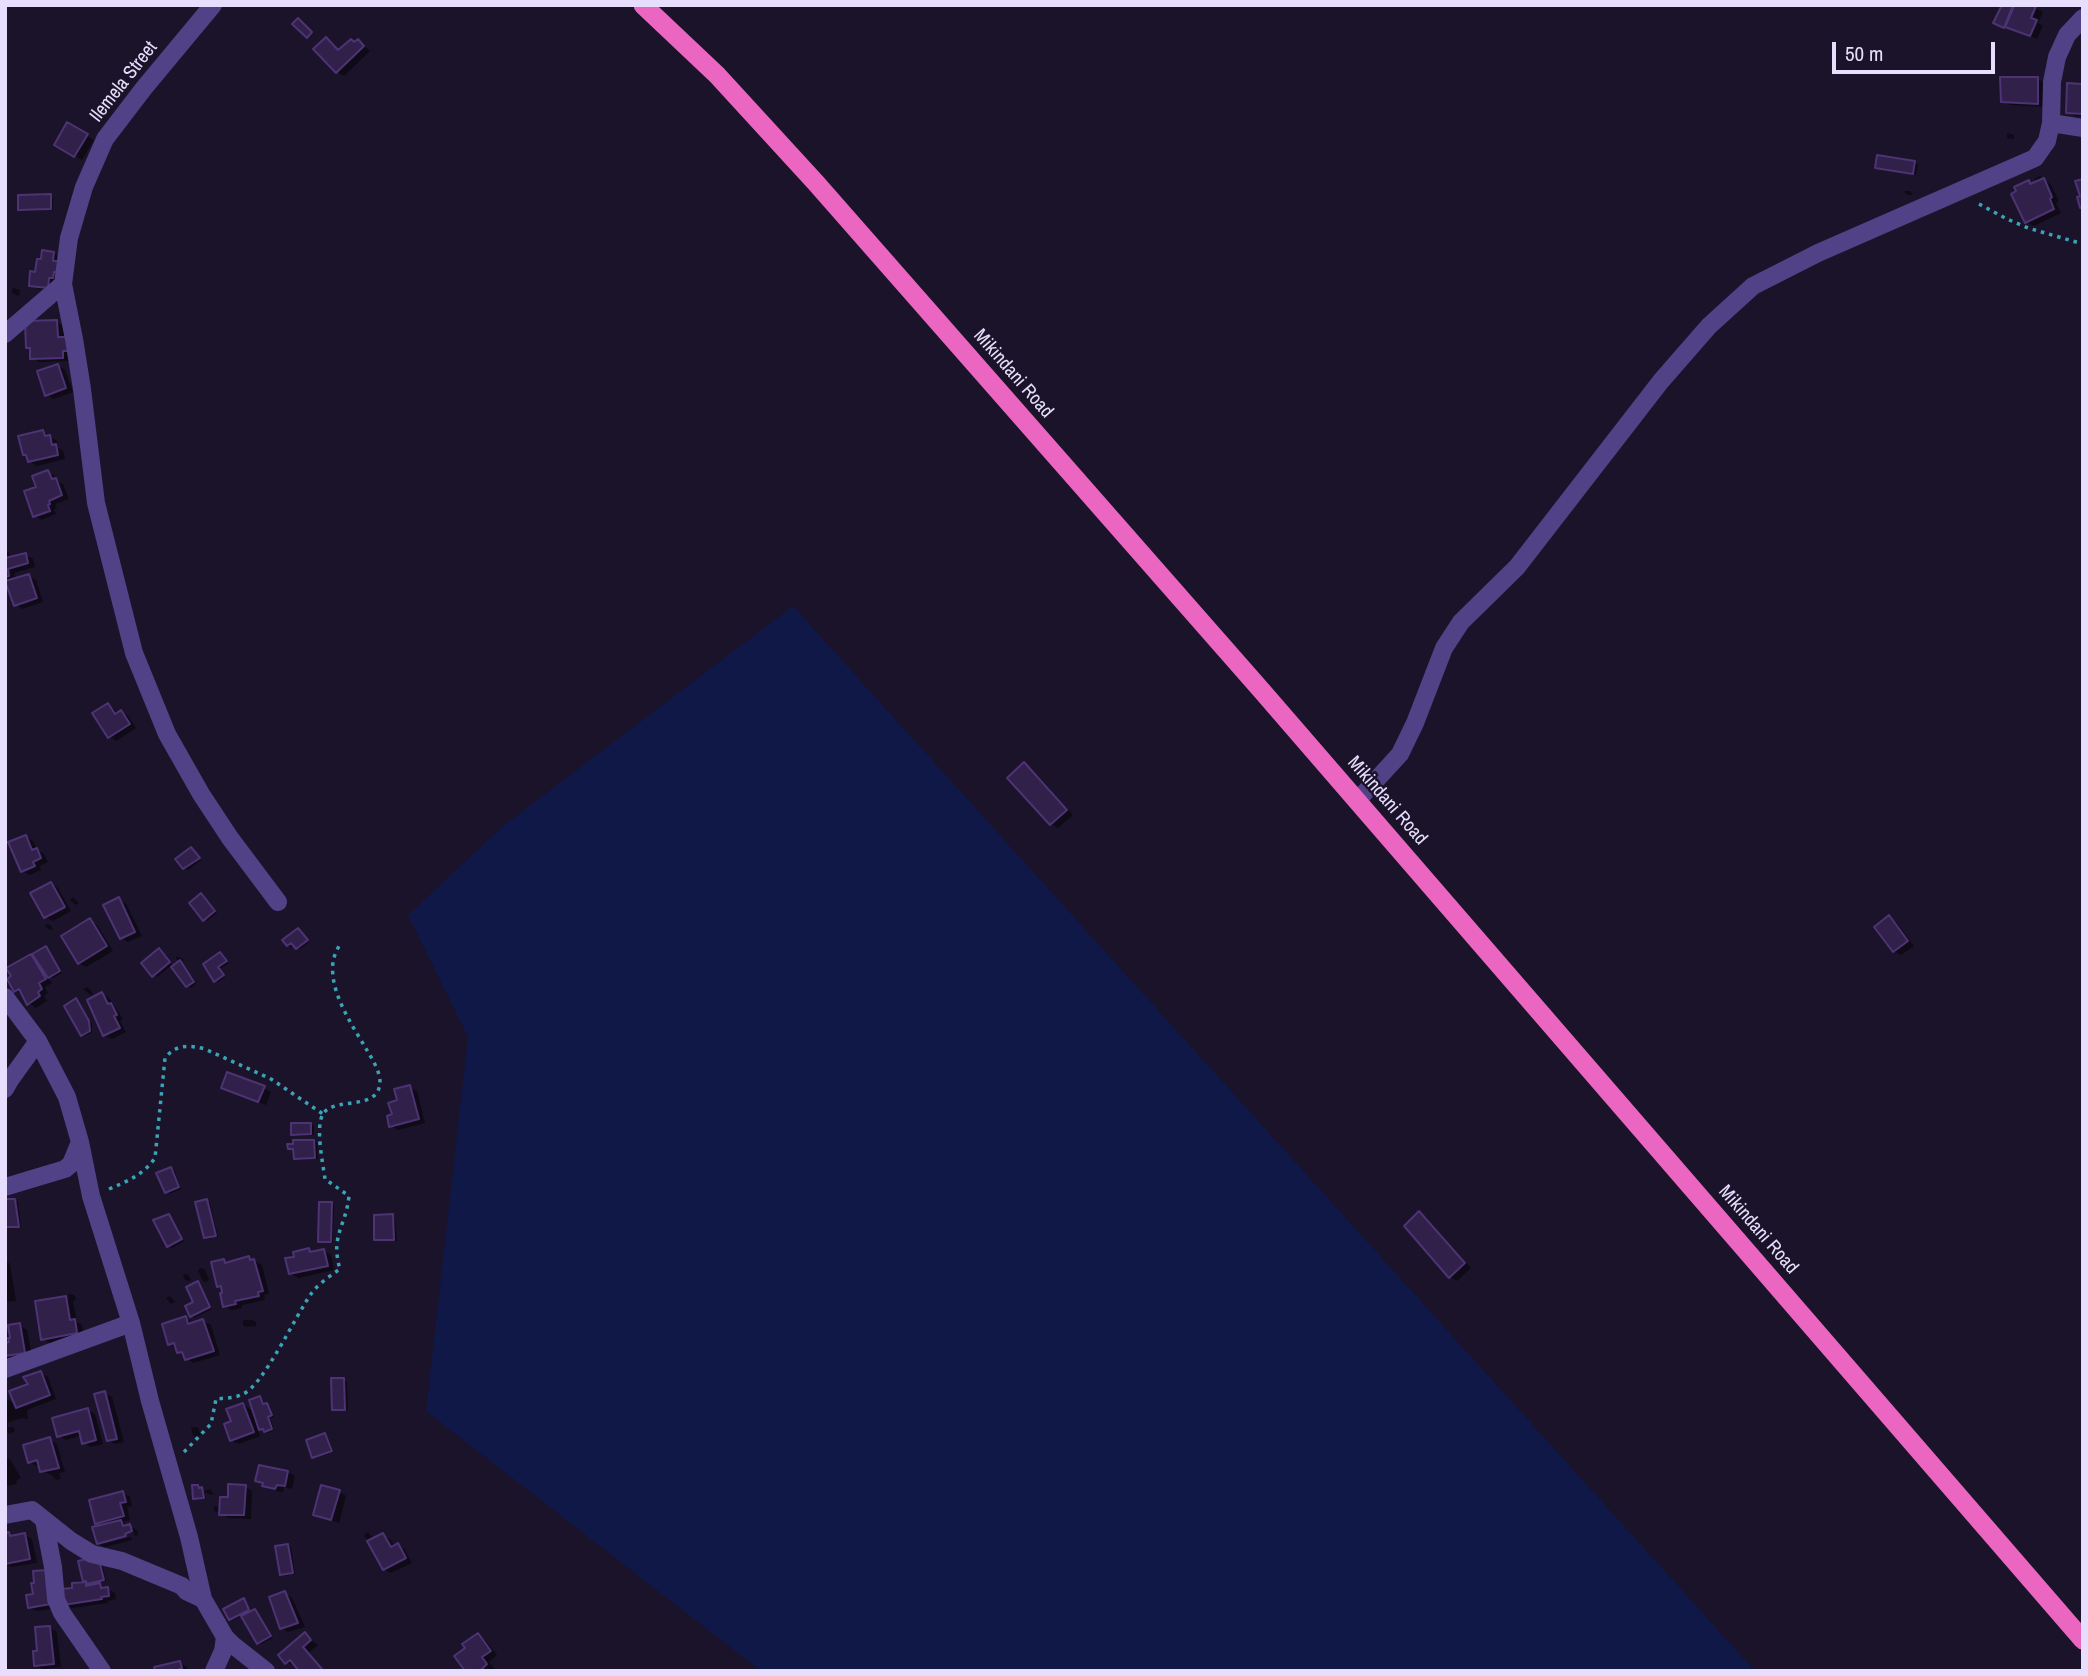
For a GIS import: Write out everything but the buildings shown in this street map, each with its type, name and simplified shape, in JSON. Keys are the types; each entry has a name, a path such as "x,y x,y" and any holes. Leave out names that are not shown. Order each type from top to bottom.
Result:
{"highway":[{"name":"Mikindani Road","path":"643,5 717,75 816,183 2083,1640"}],"street":[{"name":"Ilemela Street","path":"213,5 105,139 84,187 69,238 63,284 80,376 96,503 134,653 167,734 201,794 278,902"},
{"path":"1357,802 1400,754 1444,648 1461,622 1517,567 1661,382 1709,326 1753,286 1818,253 2035,158 2047,141 2051,123 2052,82 2057,57 2067,34 2083,18"},
{"path":"2051,123 2083,128"},
{"path":"5,334 63,284"},
{"path":"6,1000 38,1041 67,1097 91,1196 131,1323 150,1401 170,1465 203,1599 225,1637 267,1671"},
{"path":"5,1089 38,1041"},
{"path":"5,1186 65,1169 71,1164 80,1142"},
{"path":"5,1369 131,1323"},
{"path":"5,1515 30,1510 92,1554 122,1561 182,1586 186,1591 203,1599"},
{"path":"44,1520 56,1599 62,1613 102,1671"},
{"path":"214,1671 223,1651 225,1637"}],"path":[{"path":"1958,192 2017,224 2083,244"},
{"path":"170,1465 211,1424 216,1399 245,1394 259,1379 314,1290 340,1269 336,1255 336,1238 348,1208 349,1196 325,1179 320,1126 323,1114 331,1107 361,1102 375,1095 380,1086 379,1076 370,1056 336,990 334,959 341,942"},
{"path":"91,1196 133,1179 147,1169 155,1158 165,1058 172,1050 181,1046 205,1049 271,1079 323,1114"}],"shaded area":[{"path":"793,606 1755,1671 761,1671 426,1411 468,1037 408,915 503,826"}]}
